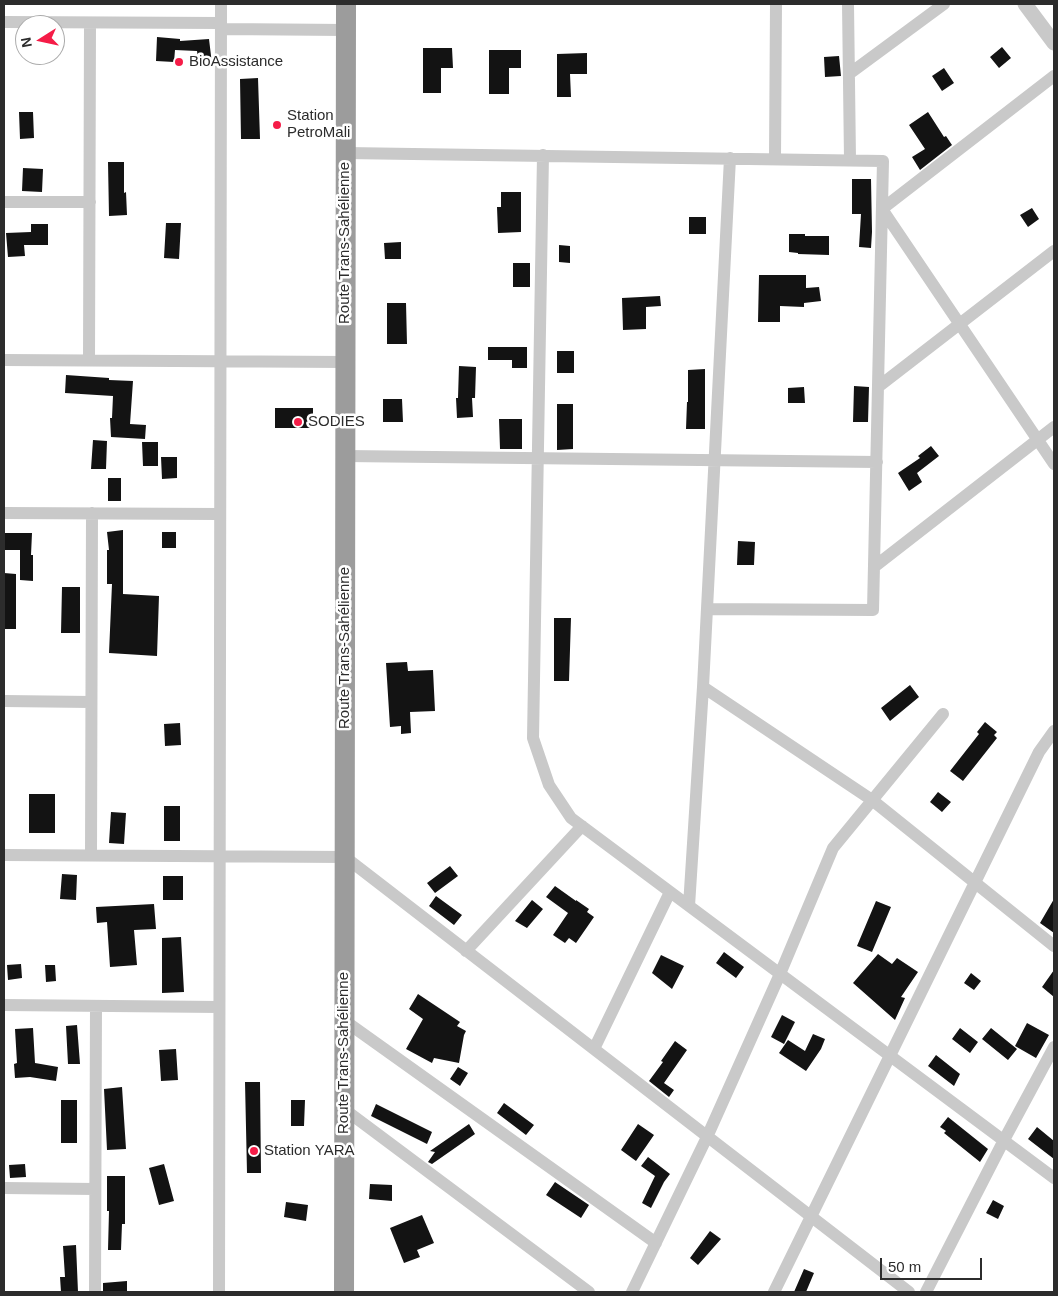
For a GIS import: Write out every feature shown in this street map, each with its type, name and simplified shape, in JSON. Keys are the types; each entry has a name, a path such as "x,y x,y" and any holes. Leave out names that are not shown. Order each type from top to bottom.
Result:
{"highway":[{"name":"Route Trans-Sahélienne","path":"344,1292 346,4"}],"street":[{"path":"219,1292 221,4"},
{"path":"775,158 776,4"},
{"path":"848,4 850,160"},
{"path":"849,74 944,4"},
{"path":"1025,4 1054,43"},
{"path":"4,22 346,30"},
{"path":"89,360 90,23"},
{"path":"882,209 1054,76"},
{"path":"346,153 883,160 873,610 707,609"},
{"path":"543,156 533,738 550,785 572,818 582,826 1054,1178"},
{"path":"689,906 703,687 730,158"},
{"path":"4,202 90,202"},
{"path":"882,209 1054,464"},
{"path":"878,387 1054,251"},
{"path":"4,360 345,362"},
{"path":"874,567 1054,427"},
{"path":"345,456 876,462"},
{"path":"4,513 220,514"},
{"path":"91,855 92,513"},
{"path":"703,687 872,800 1054,946"},
{"path":"4,701 91,702"},
{"path":"632,1292 707,1137 780,974 833,848 943,714"},
{"path":"774,1292 1039,752 1054,731"},
{"path":"466,951 582,826"},
{"path":"4,855 345,857 908,1292"},
{"path":"594,1050 670,892"},
{"path":"4,1006 219,1007"},
{"path":"95,1292 96,1006"},
{"path":"345,1021 656,1242"},
{"path":"926,1292 1054,1047"},
{"path":"344,1109 589,1292"},
{"path":"4,1188 95,1189"}],"building":[{"path":"157,37 180,39 180,41 209,39 212,64 199,65 197,51 175,50 174,62 156,61"},
{"path":"1002,47 1011,58 999,68 990,57"},
{"path":"423,48 452,48 453,68 441,68 441,93 423,93"},
{"path":"489,50 521,50 521,68 509,68 509,94 489,94"},
{"path":"587,53 587,74 570,74 571,97 557,97 557,54"},
{"path":"839,56 841,76 825,77 824,57"},
{"path":"944,68 954,83 942,91 932,76"},
{"path":"258,78 260,139 241,139 240,79"},
{"path":"19,112 33,112 34,138 20,139"},
{"path":"928,112 944,137 946,136 952,145 920,170 912,157 925,149 909,125"},
{"path":"108,162 124,162 124,193 126,192 127,215 109,216"},
{"path":"23,168 43,169 42,192 22,191"},
{"path":"852,179 871,179 871,248 859,247 861,214 852,214"},
{"path":"501,192 521,192 521,232 498,233 497,207 501,207"},
{"path":"1032,208 1039,219 1028,227 1020,215"},
{"path":"689,217 706,217 706,234 689,234"},
{"path":"166,223 181,223 179,259 164,258"},
{"path":"31,224 48,224 48,245 24,245 25,256 8,257 6,233 31,232"},
{"path":"789,234 829,236 829,255 789,252"},
{"path":"401,242 401,259 385,259 384,243"},
{"path":"559,245 570,246 570,263 559,262"},
{"path":"513,263 530,263 530,287 513,287"},
{"path":"759,275 806,275 806,288 819,287 821,301 804,303 804,307 780,306 780,322 758,322"},
{"path":"660,296 661,306 646,307 646,329 623,330 622,298"},
{"path":"387,303 406,303 407,344 387,344"},
{"path":"488,347 527,347 527,368 512,368 512,360 488,360"},
{"path":"557,351 574,351 574,373 557,373"},
{"path":"459,366 476,367 475,398 472,398 473,417 457,418 456,398 458,398"},
{"path":"705,369 705,429 686,429 688,370"},
{"path":"66,375 133,381 130,424 146,425 145,439 111,437 110,418 112,418 113,396 65,393"},
{"path":"854,386 869,387 868,422 853,422"},
{"path":"804,387 805,403 788,403 788,388"},
{"path":"383,399 402,399 403,422 383,422"},
{"path":"557,404 573,404 573,449 557,450"},
{"path":"275,408 313,408 313,428 275,428"},
{"path":"499,419 522,419 522,449 500,449"},
{"path":"93,440 107,441 106,469 91,469"},
{"path":"142,442 158,442 158,466 143,466"},
{"path":"931,446 939,456 917,473 922,482 909,491 898,473 920,458 918,456"},
{"path":"161,457 177,457 177,478 162,479"},
{"path":"108,478 121,478 121,501 108,501"},
{"path":"123,530 123,594 159,596 157,656 109,653 112,584 107,584 107,550 109,550 107,532"},
{"path":"162,532 176,532 176,548 162,548"},
{"path":"4,533 32,533 33,581 20,580 20,550 4,550"},
{"path":"738,541 755,542 754,565 737,565"},
{"path":"4,573 16,574 16,629 4,629"},
{"path":"62,587 80,587 80,633 61,633"},
{"path":"554,618 571,618 569,681 554,681"},
{"path":"407,662 408,671 433,670 435,711 410,712 411,733 401,734 401,726 390,727 386,663"},
{"path":"910,685 919,697 890,721 881,708"},
{"path":"985,722 997,732 994,735 997,738 963,781 950,771 979,734 977,732"},
{"path":"180,723 181,745 165,746 164,724"},
{"path":"938,792 951,802 942,812 930,802"},
{"path":"29,794 55,794 55,833 29,833"},
{"path":"164,806 180,806 180,841 164,841"},
{"path":"111,812 126,813 124,844 109,843"},
{"path":"450,866 458,876 435,893 427,883"},
{"path":"62,874 77,875 76,900 60,899"},
{"path":"163,876 183,876 183,900 163,900"},
{"path":"555,886 589,909 587,912 594,917 576,943 569,938 565,943 553,935 568,913 546,897"},
{"path":"436,896 462,915 454,925 429,906"},
{"path":"1054,899 1054,933 1040,923"},
{"path":"532,900 543,909 527,928 515,921"},
{"path":"876,901 891,907 872,952 857,946"},
{"path":"154,904 156,929 134,930 137,965 110,967 107,922 97,923 96,907"},
{"path":"181,937 184,992 162,993 162,938"},
{"path":"724,952 744,967 736,978 716,963"},
{"path":"878,954 892,964 897,958 918,972 901,997 905,998 895,1020 853,983"},
{"path":"661,955 684,966 672,989 652,973"},
{"path":"21,964 22,978 8,980 7,965"},
{"path":"45,965 55,965 56,981 46,982"},
{"path":"1054,970 1054,997 1042,987"},
{"path":"971,973 981,981 974,990 964,983"},
{"path":"418,994 460,1022 457,1026 466,1031 459,1063 434,1058 432,1063 406,1049 423,1019 409,1009"},
{"path":"782,1015 795,1022 784,1044 771,1037"},
{"path":"1027,1023 1049,1035 1036,1058 1015,1046"},
{"path":"77,1025 80,1064 68,1064 66,1026"},
{"path":"33,1028 35,1063 58,1067 56,1081 30,1077 15,1078 14,1064 17,1063 15,1029"},
{"path":"960,1028 978,1042 970,1053 952,1039"},
{"path":"991,1028 1017,1049 1008,1060 982,1039"},
{"path":"813,1034 825,1039 821,1049 806,1071 779,1053 788,1040 805,1051"},
{"path":"675,1041 687,1050 664,1083 674,1090 669,1097 649,1081"},
{"path":"176,1049 178,1080 161,1081 159,1050"},
{"path":"936,1055 960,1074 954,1086 928,1066"},
{"path":"458,1067 468,1073 460,1086 450,1079"},
{"path":"245,1082 260,1082 261,1173 247,1173"},
{"path":"122,1087 126,1149 107,1150 104,1089"},
{"path":"61,1100 77,1100 77,1143 61,1143"},
{"path":"291,1100 305,1100 304,1126 291,1126"},
{"path":"504,1103 534,1125 526,1135 497,1113"},
{"path":"376,1104 432,1132 427,1144 371,1116"},
{"path":"948,1117 988,1149 980,1162 944,1133 946,1131 940,1127"},
{"path":"469,1124 475,1134 432,1164 428,1162 435,1152 430,1151"},
{"path":"638,1124 654,1135 636,1161 621,1150"},
{"path":"1037,1127 1054,1141 1054,1159 1028,1139"},
{"path":"648,1157 670,1174 651,1208 642,1203 655,1176 641,1166"},
{"path":"25,1164 26,1177 10,1178 9,1165"},
{"path":"164,1164 174,1201 159,1205 149,1168"},
{"path":"107,1176 125,1176 125,1224 122,1224 121,1250 108,1250 109,1211 107,1211"},
{"path":"555,1182 589,1205 581,1218 546,1195"},
{"path":"370,1184 392,1185 392,1201 369,1199"},
{"path":"993,1200 1004,1206 998,1219 986,1213"},
{"path":"286,1202 308,1205 306,1221 284,1217"},
{"path":"422,1215 434,1243 417,1250 420,1257 404,1263 390,1228"},
{"path":"710,1231 721,1239 698,1265 690,1258"},
{"path":"76,1245 78,1292 61,1292 60,1277 65,1277 63,1246"},
{"path":"804,1269 814,1273 806,1292 794,1292"},
{"path":"127,1281 127,1292 103,1292 103,1283"}],"place":[{"name":"BioAssistance","path":"179,62"},
{"name":"Station PetroMali","path":"277,125"},
{"name":"SODIES","path":"298,422"},
{"name":"Station YARA","path":"254,1151"}]}
